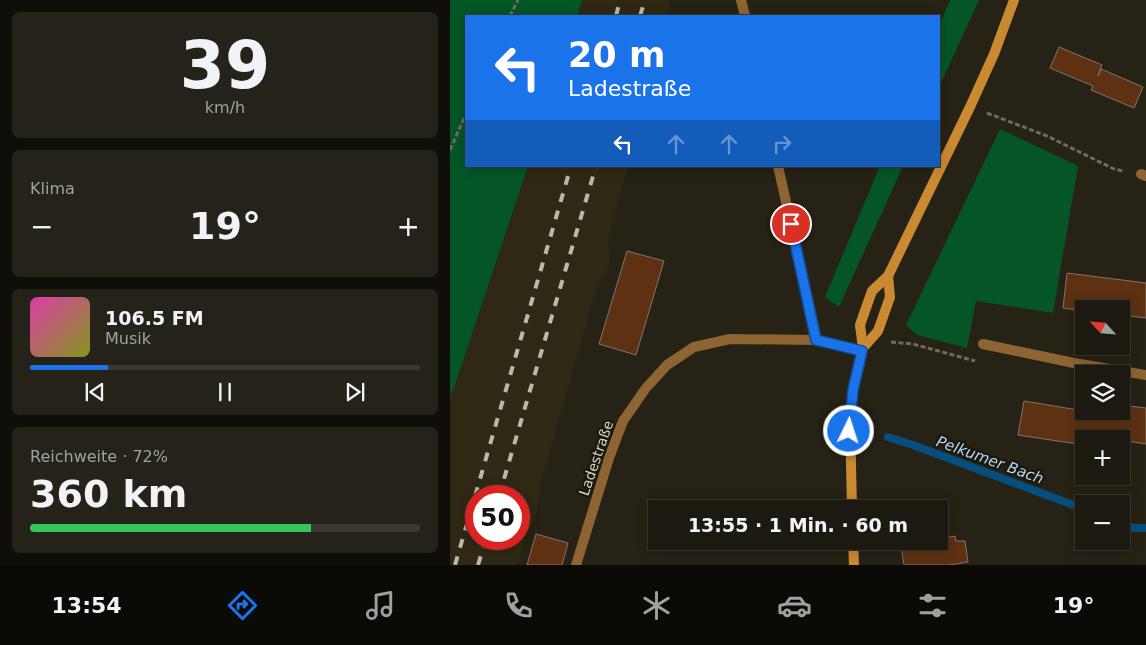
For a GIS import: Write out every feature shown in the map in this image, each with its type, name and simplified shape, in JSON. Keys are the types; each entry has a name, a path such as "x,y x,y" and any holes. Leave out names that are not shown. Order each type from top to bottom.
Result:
{"main road":[{"path":"852,500 850,420 853,390 863,350 860,325 872,291 888,276 970,106 994,54 1014,0"},
{"path":"863,350 878,331 890,297 888,276"},
{"path":"853,550 854,565"}],"street":[{"path":"741,0 745,15"},
{"path":"778,167 816,340"},
{"name":"Ladestraße","path":"576,565 609,458 623,420 646,388 667,366 694,347 730,339 816,340 863,350"},
{"path":"983,344 1074,363 1146,375"}],"path":[{"path":"510,15 518,0"},
{"path":"970,106 1047,136 1114,169 1143,175"},
{"path":"450,150 465,116"},
{"path":"863,350 887,342 901,342 979,362 983,344"}],"shaded area":[{"path":"582,0 669,0 670,3 666,15 577,15"},
{"path":"528,167 628,167 608,239 610,261 605,276 598,283 540,486 535,518 530,527 530,485 465,485 465,550 522,550 517,565 450,565 450,396"}],"green space":[{"path":"450,0 582,0 577,15 465,15 465,167 528,167 450,396"},
{"path":"950,0 979,0 940,85 940,24"},
{"path":"1000,129 1078,166 1053,313 976,301 967,348 917,335 906,325"},
{"path":"880,167 903,167 839,307 825,297"}],"building":[{"path":"1059,47 1102,65 1098,76 1101,69 1143,87 1134,108 1091,90 1093,86 1050,68"},
{"path":"627,251 664,261 636,355 599,344"},
{"path":"1067,273 1146,283 1146,318 1130,316 1130,300 1075,300 1075,310 1063,308"},
{"path":"1024,401 1075,410 1075,420 1130,420 1130,406 1146,408 1146,444 1130,441 1130,430 1075,430 1075,444 1018,435"},
{"path":"536,534 568,543 562,565 527,565"},
{"path":"955,536 956,541 965,541 968,562 950,565 904,565 902,550 948,550 948,537"}],"waterway":[{"name":"Pelkumer Bach","path":"888,437 1075,506"},
{"name":"Pelkumer Bach","path":"1130,526 1146,528"}],"railway":[{"path":"616,15 620,0"},
{"path":"640,15 645,0"},
{"path":"455,565 571,167"},
{"path":"502,485 596,167"},
{"path":"478,565 483,550"}],"route":[{"path":"791,224 816,340 862,351 853,390 849,431"}]}
